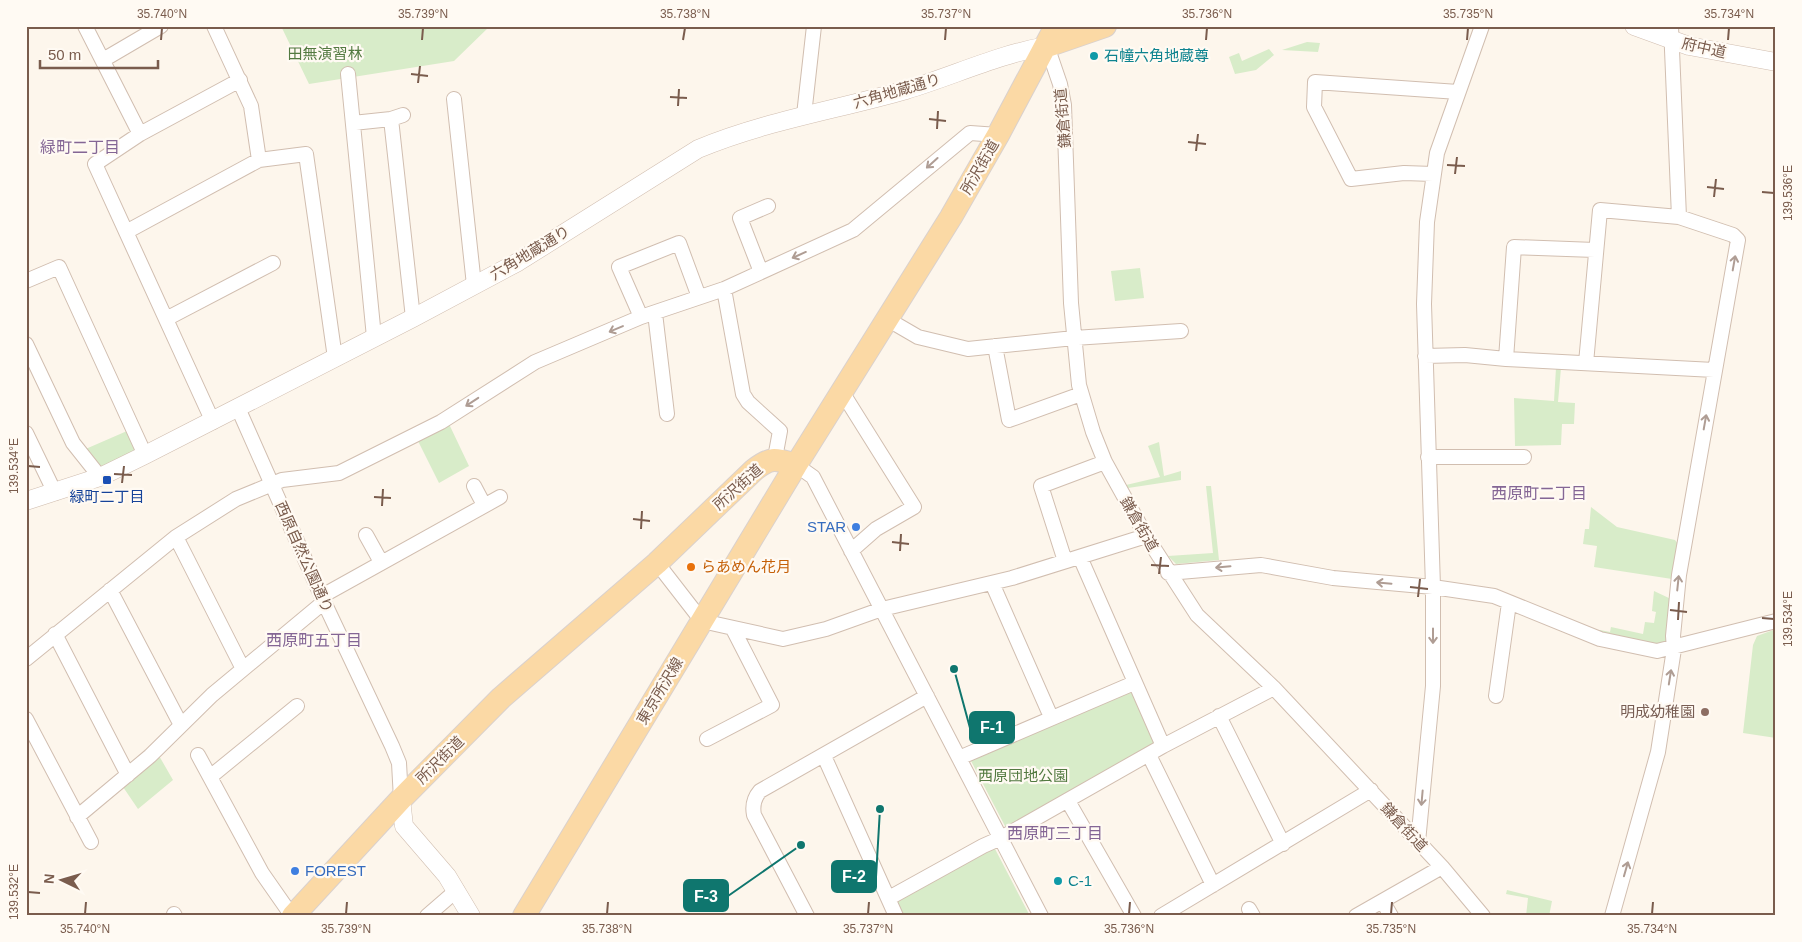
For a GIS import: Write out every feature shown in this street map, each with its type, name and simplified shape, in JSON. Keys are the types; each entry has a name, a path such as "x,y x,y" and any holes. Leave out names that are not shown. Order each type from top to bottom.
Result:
{"main road":[{"path":"1052,36 1105,26"},
{"name":"所沢街道","path":"292,916 400,799 501,698 657,563 754,470 764,462 775,458 796,465 950,218 1052,36"},
{"name":"東京所沢線","path":"524,916 796,465"}],"street":[{"path":"85,26 140,134"},
{"path":"103,60 161,26"},
{"path":"214,26 251,106 260,160"},
{"path":"804,116 814,26"},
{"path":"1418,842 1433,686 1433,587 1424,304 1427,231 1437,153 1482,26"},
{"name":"府中道","path":"1634,26 1671,33 1689,46 1776,62"},
{"path":"1671,33 1679,217"},
{"name":"六角地蔵通り","path":"26,501 55,493 100,476 145,455 213,422 413,318 518,262 698,149 728,136 906,90 1023,50 1052,36"},
{"name":"鎌倉街道","path":"1052,36 1064,105 1074,338 1081,394 1105,462 1168,573 1197,615 1274,688 1371,790 1442,867 1483,916"},
{"path":"348,74 374,337"},
{"path":"213,422 95,164 140,134 240,80"},
{"path":"1433,174 1404,173 1351,180 1314,107 1316,82 1458,92"},
{"path":"454,99 474,286"},
{"path":"353,123 397,117 413,318"},
{"path":"26,659 176,538 236,499 282,480 345,471 441,422 535,362 641,317 724,289 852,230 970,133 998,135"},
{"path":"126,232 260,160 306,154 335,358"},
{"path":"761,272 740,218 768,206"},
{"path":"1586,363 1600,210 1679,217 1733,235 1738,240 1679,575 1673,636 1674,648 1658,752 1612,916"},
{"path":"641,317 620,267 679,243 699,297"},
{"path":"1506,359 1514,247 1595,250"},
{"path":"166,319 274,263"},
{"path":"26,281 59,267 145,455"},
{"path":"724,289 743,394 748,402 780,431 775,458"},
{"path":"655,313 667,414"},
{"path":"886,319 918,337 968,349 1074,338 1181,331"},
{"path":"26,344 72,444 100,476"},
{"path":"995,346 1009,420 1081,394"},
{"path":"1425,356 1465,355 1506,359 1714,370"},
{"path":"842,392 914,507 876,529 851,551"},
{"name":"西原自然公園通り","path":"238,408 271,485 399,763 400,799 404,826 457,890 471,916"},
{"path":"26,433 55,493"},
{"path":"1428,457 1524,457"},
{"path":"1065,561 1041,486 1105,462"},
{"path":"796,465 813,477 1041,916"},
{"path":"474,486 484,505"},
{"path":"77,816 128,775 243,669 323,599 381,562 500,497"},
{"path":"366,535 381,562"},
{"path":"657,563 702,621 783,639 826,630 882,609 992,583 1146,536"},
{"path":"176,538 243,669"},
{"path":"1080,557 1134,684 1163,746"},
{"path":"1168,573 1252,564 1333,578 1433,587 1494,596 1600,639 1657,651 1776,621"},
{"path":"992,583 1051,717"},
{"path":"110,590 181,725"},
{"path":"1496,696 1509,603"},
{"path":"707,739 772,705 733,629"},
{"path":"55,634 128,775"},
{"path":"959,758 1051,717 1134,684"},
{"path":"889,898 1068,801 1218,716 1274,688"},
{"path":"807,916 754,815 753,802 760,791 927,696"},
{"path":"210,777 261,744 297,706"},
{"path":"1218,716 1283,844"},
{"path":"26,719 91,842"},
{"path":"198,755 262,872 292,916"},
{"path":"1149,755 1213,885"},
{"path":"824,756 896,916"},
{"path":"1161,916 1371,790"},
{"path":"1068,801 1134,916"},
{"path":"1356,916 1442,867"},
{"path":"428,916 457,890"},
{"path":"1383,902 1391,916"}],"green space":[{"name":"田無演習林","path":"281,26 490,26 454,61 309,84"},
{"path":"1307,42 1320,43 1318,52 1282,50"},
{"path":"1269,49 1274,55 1256,70 1235,74 1229,57 1239,53 1242,61"},
{"path":"1140,268 1144,298 1115,301 1111,271"},
{"path":"1556,368 1561,368 1558,402 1575,403 1574,424 1562,424 1561,445 1515,446 1514,398 1554,401"},
{"path":"449,424 469,466 439,483 418,441"},
{"path":"127,431 137,450 92,474 81,451"},
{"path":"1159,442 1164,476 1181,471 1181,480 1128,488 1126,485 1160,477 1148,446"},
{"path":"1206,486 1211,486 1219,560 1176,564 1168,556 1213,553"},
{"path":"1591,507 1617,527 1675,540 1678,544 1672,579 1594,567 1597,546 1583,544 1585,529 1589,529"},
{"path":"1654,591 1671,599 1667,640 1663,645 1609,637 1599,632 1600,630 1610,632 1611,627 1643,634 1645,622 1654,623 1656,612 1652,611"},
{"path":"1776,629 1776,738 1743,733 1753,645 1757,636"},
{"name":"西原団地公園","path":"1132,687 1156,745 1006,828 970,759"},
{"path":"158,754 173,780 138,809 121,784"},
{"path":"994,847 1030,916 900,916 893,900"},
{"path":"1507,890 1552,901 1549,916 1526,916 1528,898 1506,894"}],"place":[{"name":"石幢六角地蔵尊","path":"1094,56"},
{"name":"緑町二丁目","path":"107,480"},
{"name":"STAR","path":"856,527"},
{"name":"らあめん花月","path":"691,567"},
{"name":"F-1","path":"954,669"},
{"name":"明成幼稚園","path":"1705,712"},
{"name":"F-2","path":"880,809"},
{"name":"F-3","path":"801,845"},
{"name":"FOREST","path":"295,871"},
{"name":"C-1","path":"1058,881"}],"district":[{"name":"緑町二丁目","path":"80,147"},
{"name":"西原町二丁目","path":"1539,493"},
{"name":"西原町五丁目","path":"314,640"},
{"name":"西原町三丁目","path":"1055,833"}]}
